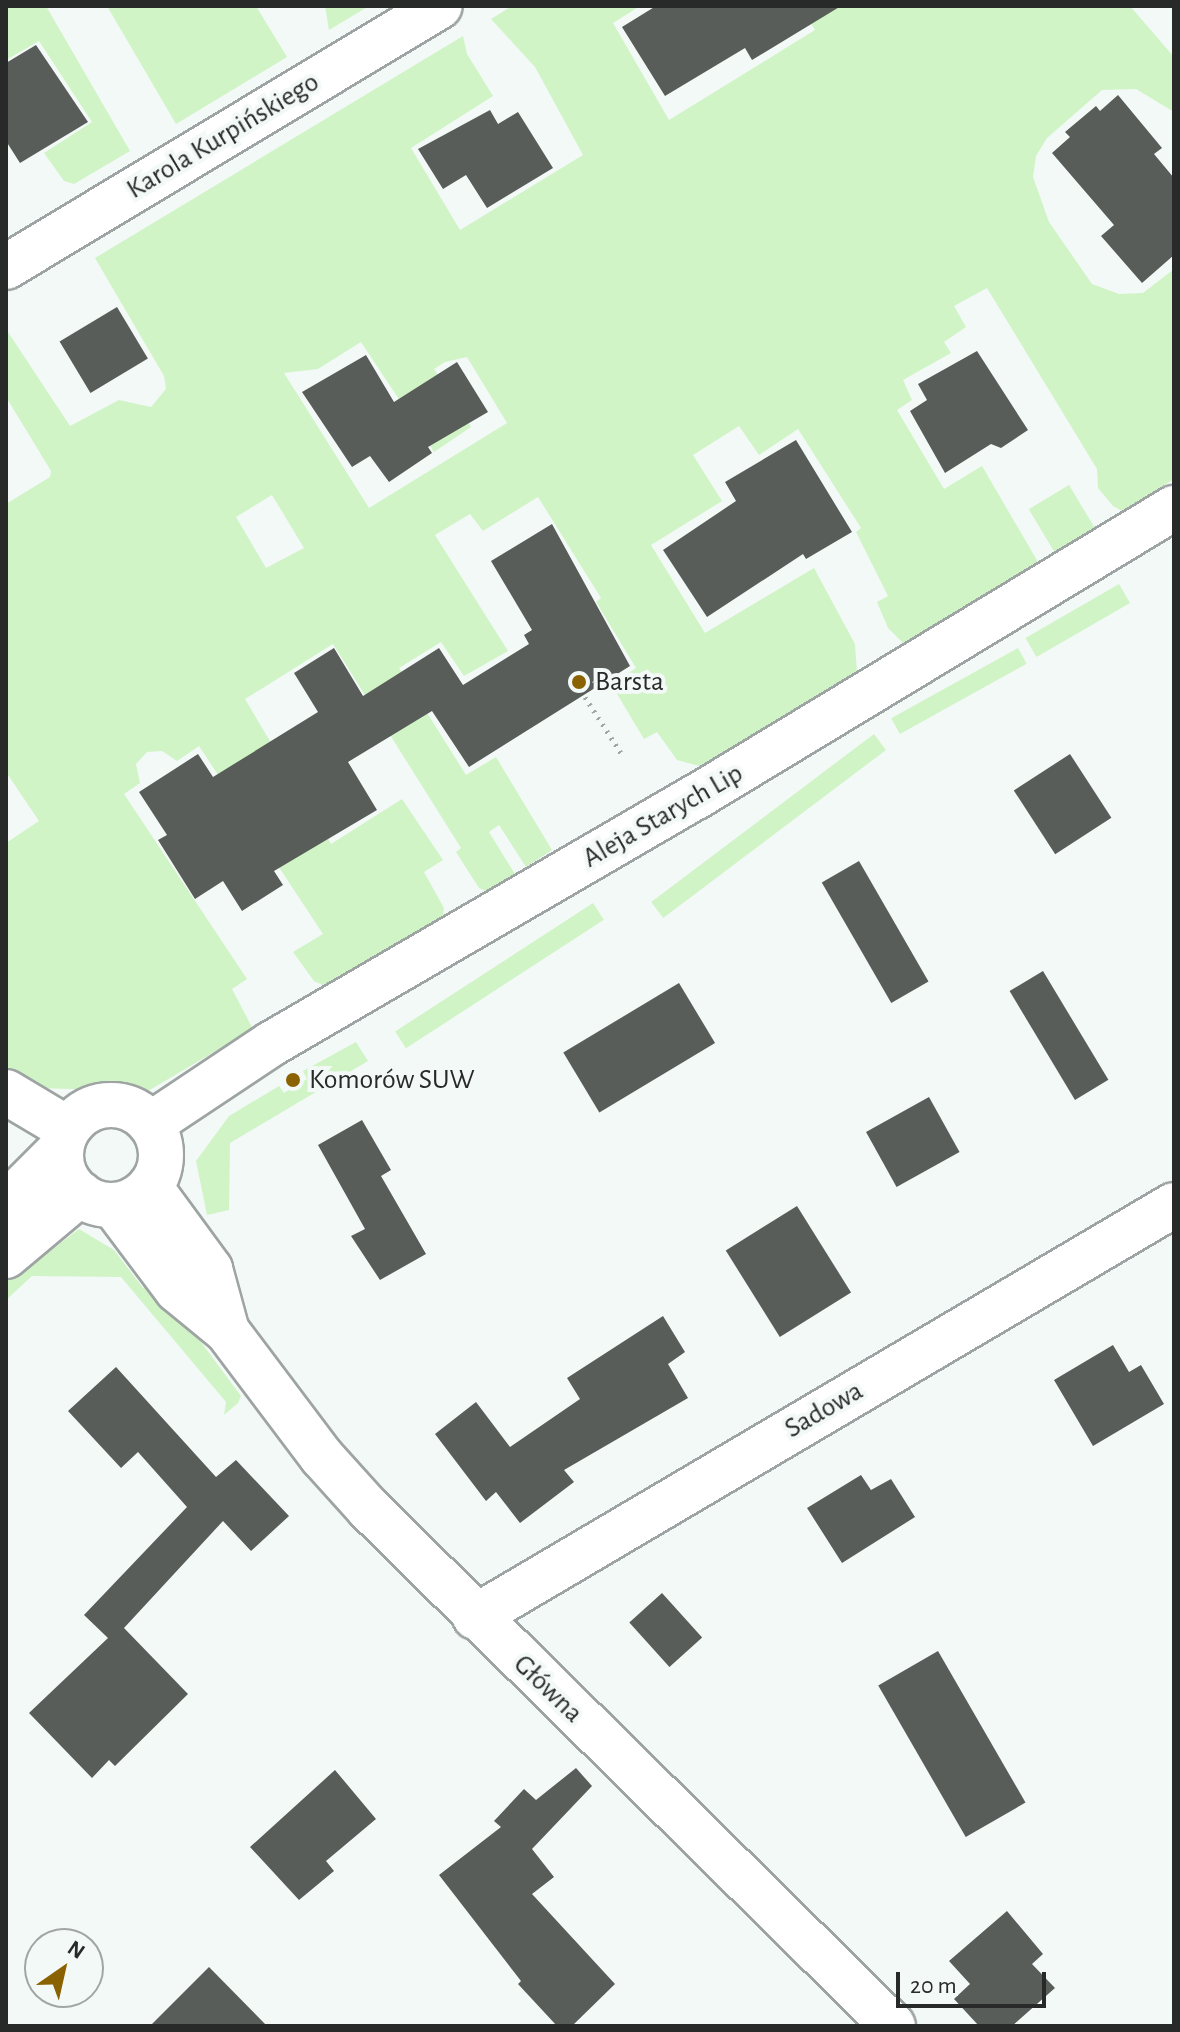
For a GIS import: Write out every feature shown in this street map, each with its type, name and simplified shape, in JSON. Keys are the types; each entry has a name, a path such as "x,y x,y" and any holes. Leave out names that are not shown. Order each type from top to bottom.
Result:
{"street":[{"name":"Karola Kurpińskiego","path":"6,267 440,6"},
{"name":"Aleja Starych Lip","path":"151,1124 271,1044 696,797 1174,508"},
{"path":"6,1092 65,1139"},
{"path":"6,1204 65,1139 102,1106 129,1108 151,1124 162,1149 115,1196 6,1256"},
{"path":"65,1139 64,1174 115,1196"},
{"name":"Główna","path":"115,1196 177,1290 227,1331 322,1457 475,1617 893,2026"},
{"name":"Sadowa","path":"475,1617 1174,1205"}],"path":[{"path":"585,697 621,753"}],"green space":[{"path":"6,6 46,6 130,151 74,184 64,181 44,153 92,122 39,41 6,60"},
{"path":"107,6 256,6 287,57 176,124"},
{"path":"325,6 369,6 329,30"},
{"path":"512,6 640,6 613,23 669,120 815,30 801,6 1130,6 1174,57 1174,112 1136,89 1102,90 1047,138 1036,156 1033,177 1049,222 1092,284 1119,294 1143,293 1174,269 1174,479 1122,511 1113,506 1098,488 1097,469 987,288 954,306 966,327 944,342 951,353 903,380 912,400 897,410 944,489 982,466 1038,562 904,644 888,628 877,602 888,596 856,532 861,528 798,429 759,455 739,426 693,455 722,501 651,545 705,633 814,568 855,644 857,673 703,767 677,760 657,732 644,739 611,684 636,668 596,602 601,598 538,497 483,531 470,514 435,535 508,651 464,676 441,642 399,668 466,775 496,757 552,850 526,867 499,825 489,832 515,874 486,891 479,888 456,852 461,848 333,644 245,699 331,844 402,799 443,860 424,872 444,908 443,917 325,986 314,981 293,952 323,934 199,746 177,761 162,751 147,752 136,764 140,783 124,794 247,979 232,989 253,1029 148,1091 34,1088 6,1066 6,843 39,821 6,772 6,504 50,477 51,471 6,397 6,329 70,426 119,400 151,407 166,389 164,376 95,258 463,36 467,54 493,96 411,148 460,230 583,155 535,67 491,19","holes":["361,342 434,452 471,427 434,369 445,362 467,357 507,423 369,508 284,373 318,369","272,495 304,548 266,568 236,517"]},
{"path":"1069,485 1095,528 1054,552 1029,509"},
{"path":"1119,584 1130,603 1036,657 1025,638"},
{"path":"1018,648 1027,664 900,734 891,718"},
{"path":"874,734 886,750 663,918 651,902"},
{"path":"593,903 604,920 406,1048 395,1032"},
{"path":"356,1042 368,1061 230,1143 229,1210 207,1215 196,1161 229,1116 279,1086 284,1093 307,1079 303,1071"},
{"path":"79,1229 114,1250 143,1288 155,1280 241,1396 238,1403 224,1415 226,1402 121,1277 32,1276 6,1300 6,1271 35,1247 43,1256"}],"building":[{"path":"656,6 841,6 752,60 745,48 665,96 622,27"},
{"path":"36,45 88,122 20,163 6,141 6,63"},
{"path":"1118,95 1162,148 1154,154 1174,178 1174,255 1142,283 1101,236 1114,225 1052,153 1070,137 1065,132 1096,106 1100,111"},
{"path":"490,110 498,124 518,112 553,168 487,208 466,175 443,189 418,149"},
{"path":"117,307 148,358 90,393 60,342"},
{"path":"977,351 1028,430 1001,448 991,444 945,473 910,411 927,400 918,384"},
{"path":"366,355 394,402 457,362 488,412 428,447 432,453 389,482 370,456 352,467 302,392"},
{"path":"796,440 852,532 806,559 803,554 707,617 663,550 736,501 725,482"},
{"path":"552,524 630,666 469,767 432,711 348,762 377,810 274,871 283,885 242,911 223,881 195,899 158,840 167,835 139,792 198,754 213,777 318,712 294,673 334,648 363,696 439,648 463,685 529,644 524,635 532,630 491,561"},
{"path":"1070,754 1111,818 1055,854 1014,790"},
{"path":"859,861 928,981 891,1003 822,882"},
{"path":"1043,971 1108,1080 1075,1100 1010,991"},
{"path":"679,983 715,1043 599,1113 563,1053"},
{"path":"929,1097 960,1152 897,1187 866,1132"},
{"path":"362,1120 391,1170 381,1176 426,1254 380,1280 351,1236 365,1229 318,1145"},
{"path":"797,1206 851,1293 780,1337 726,1251"},
{"path":"663,1316 685,1352 668,1364 688,1398 564,1470 574,1482 520,1523 496,1492 486,1501 435,1434 476,1402 510,1447 580,1399 567,1378"},
{"path":"1113,1345 1129,1372 1141,1365 1164,1404 1093,1446 1054,1380"},
{"path":"116,1367 216,1477 236,1460 289,1516 251,1551 223,1521 124,1628 188,1694 115,1766 109,1760 92,1778 29,1713 108,1638 84,1615 187,1507 138,1452 121,1468 68,1411"},
{"path":"861,1475 871,1490 891,1479 915,1517 842,1563 807,1508"},
{"path":"662,1593 702,1638 669,1667 629,1622"},
{"path":"938,1651 1026,1803 966,1837 878,1686"},
{"path":"576,1768 592,1786 532,1849 554,1877 532,1894 615,1984 572,2026 557,2026 518,1984 521,1981 439,1875 501,1827 494,1821 524,1789 536,1800"},
{"path":"335,1770 376,1819 326,1861 334,1871 299,1900 250,1847"},
{"path":"1007,1911 1043,1954 1032,1964 1055,1988 1012,2026 979,2026 954,1999 970,1984 949,1961"},
{"path":"209,1967 267,2026 150,2026"}],"place":[{"name":"Barsta","path":"579,682"},
{"name":"Komorów SUW","path":"293,1080"}]}
